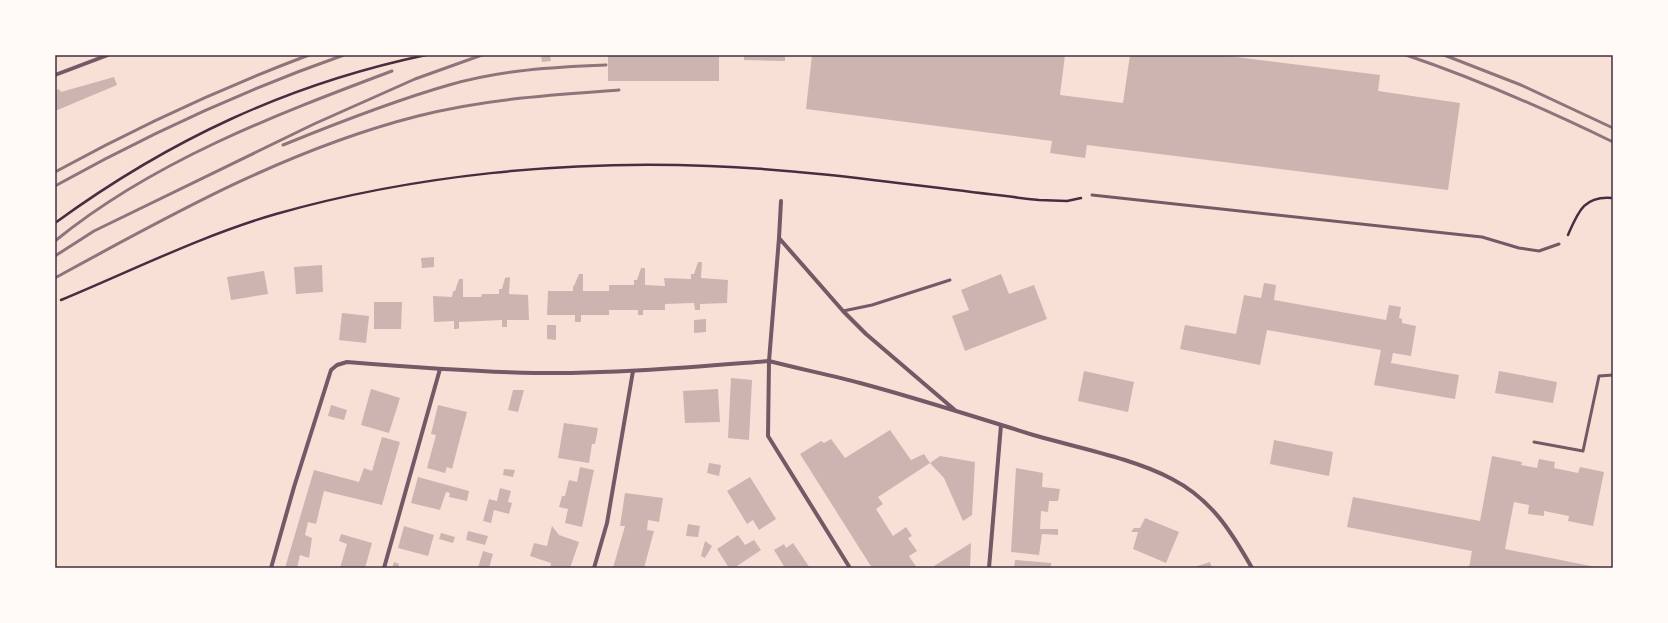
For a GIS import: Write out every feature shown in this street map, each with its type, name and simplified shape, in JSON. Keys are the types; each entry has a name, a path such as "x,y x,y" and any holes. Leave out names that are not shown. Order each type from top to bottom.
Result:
{"street":[{"path":"55,74 108,55"},
{"path":"781,201 769,361 768,436 850,568"},
{"path":"779,238 843,311 866,334 956,411"},
{"path":"271,568 294,487 331,370 337,365 347,362 440,369 536,373 634,370 769,361 861,383 1142,466 1173,479 1196,494 1218,515 1237,542 1252,568"},
{"path":"384,568 440,369"},
{"path":"594,568 607,523 634,370"},
{"path":"990,568 1001,425"}],"lane":[{"path":"1092,195 1474,236 1519,248 1539,251 1560,244"},
{"path":"843,311 872,305 950,280"},
{"path":"1534,442 1583,451 1599,376 1613,375"}],"path":[{"path":"55,223 95,194 160,154 249,110 379,65 426,55"},
{"path":"61,300 198,242 274,214 351,195 508,172 610,165 710,166 856,178 1039,200 1067,201 1092,195"},
{"path":"1560,244 1567,236 1580,209 1589,201 1597,197 1613,198"}],"building":[{"path":"541,55 550,55 551,61 542,62"},
{"path":"608,55 719,55 719,81 608,81"},
{"path":"744,55 785,55 785,61 744,60"},
{"path":"812,55 1065,55 1060,95 1123,103 1130,55 1220,55 1380,75 1378,91 1460,103 1448,190 1087,145 1085,158 1050,153 1052,141 806,109"},
{"path":"114,77 117,85 55,111 55,91 59,89 61,92"},
{"path":"434,257 434,267 422,268 421,258"},
{"path":"698,262 702,262 701,278 728,280 727,303 700,304 700,310 695,310 694,303 665,304 665,310 643,310 643,315 638,315 638,310 609,310 609,315 581,315 581,322 575,322 575,315 547,315 548,291 573,291 573,286 579,274 583,274 583,291 609,291 609,285 634,285 634,280 637,280 641,268 645,268 645,285 665,286 664,278 691,279 691,274 694,274"},
{"path":"322,265 323,292 296,294 294,267"},
{"path":"264,271 268,294 231,300 227,277"},
{"path":"1001,274 1009,294 1034,285 1047,319 965,351 952,316 969,310 961,290"},
{"path":"510,277 509,294 528,295 529,320 507,320 507,327 502,327 502,320 459,322 459,328 457,329 454,329 454,321 434,322 433,296 452,297 453,291 455,291 459,279 463,279 463,297 481,297 482,294 499,294 499,289 502,289 505,278"},
{"path":"1264,283 1276,285 1274,300 1386,320 1389,305 1401,307 1399,318 1402,319 1402,323 1416,326 1411,356 1393,353 1391,363 1459,375 1455,399 1374,385 1381,350 1267,330 1260,365 1180,349 1185,325 1236,334 1244,295 1261,298"},
{"path":"374,302 402,302 401,329 374,329"},
{"path":"342,313 369,316 366,343 339,340"},
{"path":"706,319 706,332 694,333 694,320"},
{"path":"547,325 556,325 556,340 547,339"},
{"path":"1084,371 1134,382 1128,412 1078,401"},
{"path":"1499,371 1557,382 1553,403 1495,393"},
{"path":"731,378 752,380 749,440 728,438"},
{"path":"371,389 400,398 389,433 361,425"},
{"path":"718,389 720,422 685,423 683,391"},
{"path":"513,390 524,390 518,412 508,410"},
{"path":"331,405 347,410 344,420 328,416"},
{"path":"438,405 467,412 452,469 447,467 445,473 427,468 436,435 431,434"},
{"path":"564,423 598,428 595,444 592,444 589,463 558,458"},
{"path":"890,430 911,460 924,454 930,463 878,497 883,504 876,509 893,536 906,527 912,536 908,538 917,551 909,556 917,568 872,568 800,454 821,441 824,443 831,439 845,458"},
{"path":"382,437 400,442 382,505 324,491 316,524 308,522 305,535 312,538 309,558 300,555 297,568 285,568 314,470 359,482 364,468 372,471"},
{"path":"1274,440 1333,452 1329,476 1270,464"},
{"path":"940,456 975,462 972,515 963,521 944,478 930,463"},
{"path":"1492,456 1522,462 1521,465 1537,468 1539,459 1555,462 1554,468 1578,473 1580,467 1604,472 1593,526 1568,521 1569,516 1544,511 1544,516 1528,514 1529,505 1514,502 1505,549 1601,568 1469,568 1472,551 1347,527 1353,497 1480,521"},
{"path":"709,463 721,465 719,476 707,473"},
{"path":"580,467 594,470 582,527 565,523 568,509 559,507 562,496 565,496 569,480 577,482"},
{"path":"1016,468 1043,473 1042,487 1060,489 1058,501 1049,501 1048,512 1041,511 1040,529 1058,529 1058,535 1042,534 1039,555 1011,552"},
{"path":"504,469 515,470 513,477 503,475"},
{"path":"418,477 469,491 467,501 449,497 450,493 446,492 440,510 411,503"},
{"path":"750,477 776,519 759,530 753,520 747,524 727,491"},
{"path":"500,488 511,491 508,502 512,503 509,514 494,510 491,523 483,521 489,499 497,501"},
{"path":"625,493 663,498 659,522 648,520 647,530 654,531 644,568 613,568 625,526 620,526"},
{"path":"1145,518 1179,532 1166,563 1133,549 1138,532 1131,532 1134,528 1140,528"},
{"path":"688,524 700,526 698,537 686,536"},
{"path":"404,526 434,535 428,556 398,548"},
{"path":"552,526 559,535 579,542 570,568 550,568 551,563 530,556 534,543 547,546"},
{"path":"468,531 488,536 485,545 466,540"},
{"path":"441,533 455,537 453,543 439,539"},
{"path":"341,534 372,543 365,568 340,568 347,544 339,541"},
{"path":"738,535 745,545 754,540 761,550 734,568 729,568 717,549"},
{"path":"705,541 712,546 705,558 701,556"},
{"path":"793,543 810,568 785,568 774,550 784,544 786,548"},
{"path":"971,543 970,568 935,568 934,566"},
{"path":"483,551 493,554 489,568 478,568"},
{"path":"1015,560 1051,563 1051,568 1014,568"},
{"path":"394,562 399,564 398,568 392,568"},
{"path":"1210,562 1212,568 1191,568"}],"railway":[{"path":"55,172 117,139 180,109 309,55"},
{"path":"55,186 125,149 197,114 270,83 344,55"},
{"path":"55,256 94,231 314,124 415,79 482,55"},
{"path":"1406,55 1511,95 1613,142"},
{"path":"1444,55 1521,85 1613,128"},
{"path":"283,145 386,105 468,80 527,70 606,65"},
{"path":"55,241 93,213 133,187 216,142 304,105 392,71"},
{"path":"55,278 143,230 232,185 323,146 370,130 418,116 468,105 518,98 619,90"}]}
